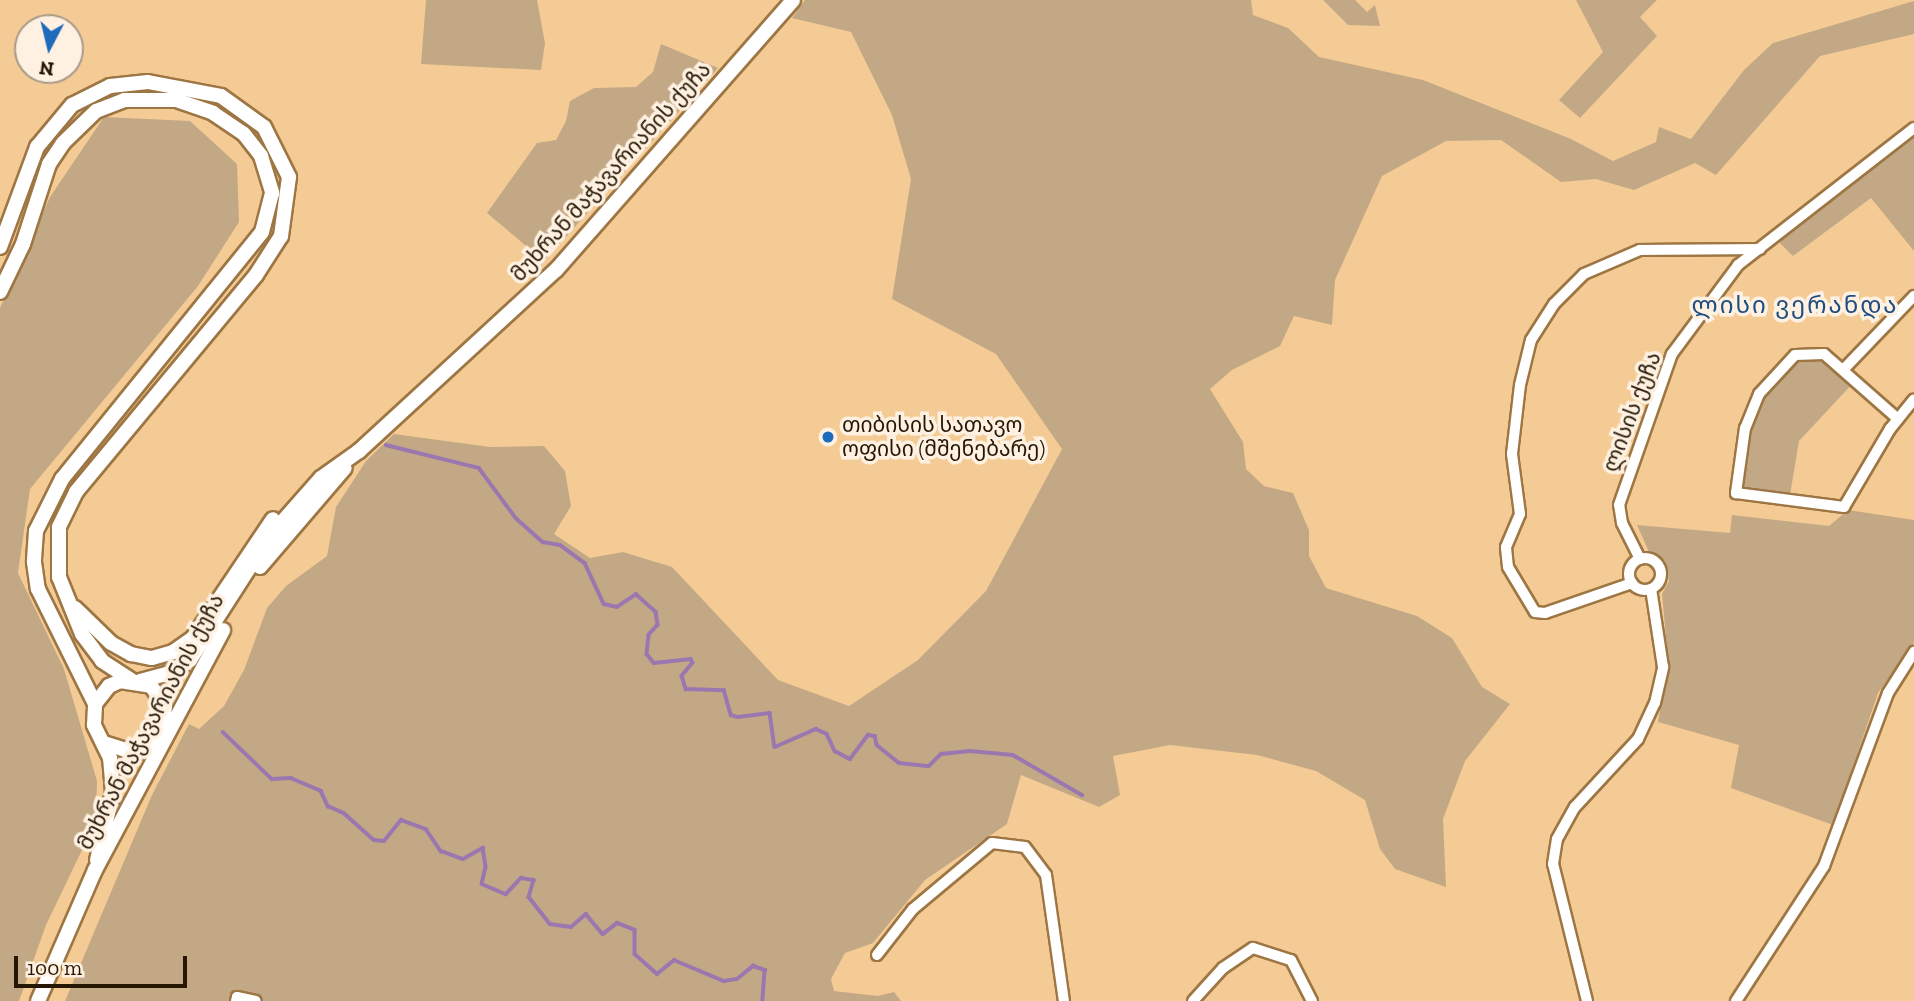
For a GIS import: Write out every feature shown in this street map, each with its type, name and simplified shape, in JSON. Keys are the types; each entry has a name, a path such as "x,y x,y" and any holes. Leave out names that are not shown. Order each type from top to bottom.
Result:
{"main road":[{"name":"მუხრან მაჭავარიანის ქუჩა","path":"38,1001 94,870 125,820 162,738 267,556 359,451 556,270 793,0"},
{"path":"0,247 37,147 72,105 110,86 148,82 221,96 264,127 289,177 281,236 256,275 66,509 56,551 69,603 82,634 102,661 151,686 165,705 162,738 135,753 104,743"},
{"path":"0,292 23,244 49,164 63,143 96,111 124,100 176,100 213,113 244,134 261,156 272,192 262,232 62,479 36,531 38,589 95,704 94,725 104,743 113,792 94,870"},
{"name":"მუხრან მაჭავარიანის ქუჩა","path":"136,680 175,670 201,647 269,537 321,478 359,451"},
{"path":"69,603 121,649 152,657 173,652 206,620 263,529 321,478"},
{"path":"95,704 109,686 136,680"}],"street":[{"name":"ლისის ქუჩა","path":"1640,559 1622,523 1619,505 1659,383 1672,354 1738,265 1914,128"},
{"path":"1651,589 1632,583 1545,613 1535,612 1508,567 1506,547 1520,514 1514,440 1520,384 1531,340 1554,304 1584,274 1640,250 1760,249"},
{"path":"1843,370 1914,296"},
{"path":"1898,419 1824,354 1809,352 1795,355 1781,365 1759,394 1745,428 1736,493 1844,507 1898,419 1914,399"},
{"path":"1632,583 1629,572 1640,559 1653,560 1659,567 1660,580 1651,589"},
{"path":"1587,1001 1553,864 1557,839 1575,807 1638,738 1655,703 1663,667 1651,589"},
{"path":"1736,1001 1824,866 1888,693 1914,652"},
{"path":"877,955 913,909 992,843 1025,847 1046,875 1064,1001"},
{"path":"1193,1001 1223,968 1253,948 1292,960 1312,1001"},
{"path":"236,1001 237,997 256,1001"}],"shaded area":[{"path":"426,0 537,0 545,43 541,70 421,64"},
{"path":"805,0 1251,0 1253,15 1288,28 1319,57 1423,80 1571,139 1613,161 1656,142 1659,127 1691,139 1744,70 1773,43 1914,1 1914,34 1820,56 1716,175 1695,163 1634,190 1596,179 1561,182 1501,140 1446,141 1382,176 1335,280 1332,325 1294,316 1280,346 1232,370 1210,389 1243,442 1246,469 1264,486 1293,493 1309,530 1309,556 1326,588 1417,616 1452,638 1482,687 1510,704 1465,761 1443,819 1446,887 1395,869 1380,849 1365,800 1316,771 1257,755 1170,745 1113,756 1120,795 1099,807 1021,775 1007,824 925,880 873,943 845,953 831,979 834,991 878,996 894,992 901,1001 65,1001 152,795 189,724 199,729 224,706 244,670 267,608 286,586 327,556 336,507 366,461 394,434 490,447 544,446 565,471 571,506 554,534 590,558 623,552 672,567 778,680 849,706 918,660 986,591 1062,449 996,354 892,299 911,179 892,115 851,32 792,18"},
{"path":"1323,0 1355,0 1367,12 1375,5 1380,26 1348,25"},
{"path":"1576,0 1657,0 1640,17 1657,36 1580,118 1559,100 1603,52"},
{"path":"661,44 718,68 544,261 487,213 537,143 556,140 566,121 570,101 594,88 636,87 653,72"},
{"path":"104,117 190,121 237,164 239,222 198,286 30,489 18,573 64,669 97,781 96,821 46,925 19,1001 0,1001 0,308 50,197"},
{"path":"1914,135 1914,251 1871,198 1793,256 1779,242"},
{"path":"1824,354 1855,381 1799,441 1789,501 1736,493 1745,428 1759,394 1795,355"},
{"path":"1848,510 1914,520 1914,642 1878,693 1833,825 1731,788 1739,745 1658,722 1668,660 1662,594 1669,581 1665,560 1649,552 1637,525 1730,533 1732,515 1829,526"}],"waterway":[{"path":"386,445 479,468 516,518 543,542 560,545 585,563 604,604 617,607 636,594 656,612 658,625 649,635 647,654 654,663 691,659 693,663 682,676 686,689 724,690 731,715 738,717 770,713 775,747 816,729 827,734 835,751 850,759 868,735 875,736 877,745 899,763 929,766 941,754 970,751 1013,755 1082,795"},
{"path":"223,732 272,779 291,778 321,791 328,806 344,813 374,840 384,841 401,820 426,829 441,851 463,859 483,848 486,867 482,884 506,894 521,878 534,880 529,897 550,924 571,927 586,914 603,934 617,923 635,930 635,954 657,974 674,960 724,981 737,979 753,966 765,970 763,1001"}],"place":[{"name":"თიბისის სათავო ოფისი (მშენებარე)","path":"828,437"}],"district":[{"name":"ლისი ვერანდა","path":"1795,305"}]}
